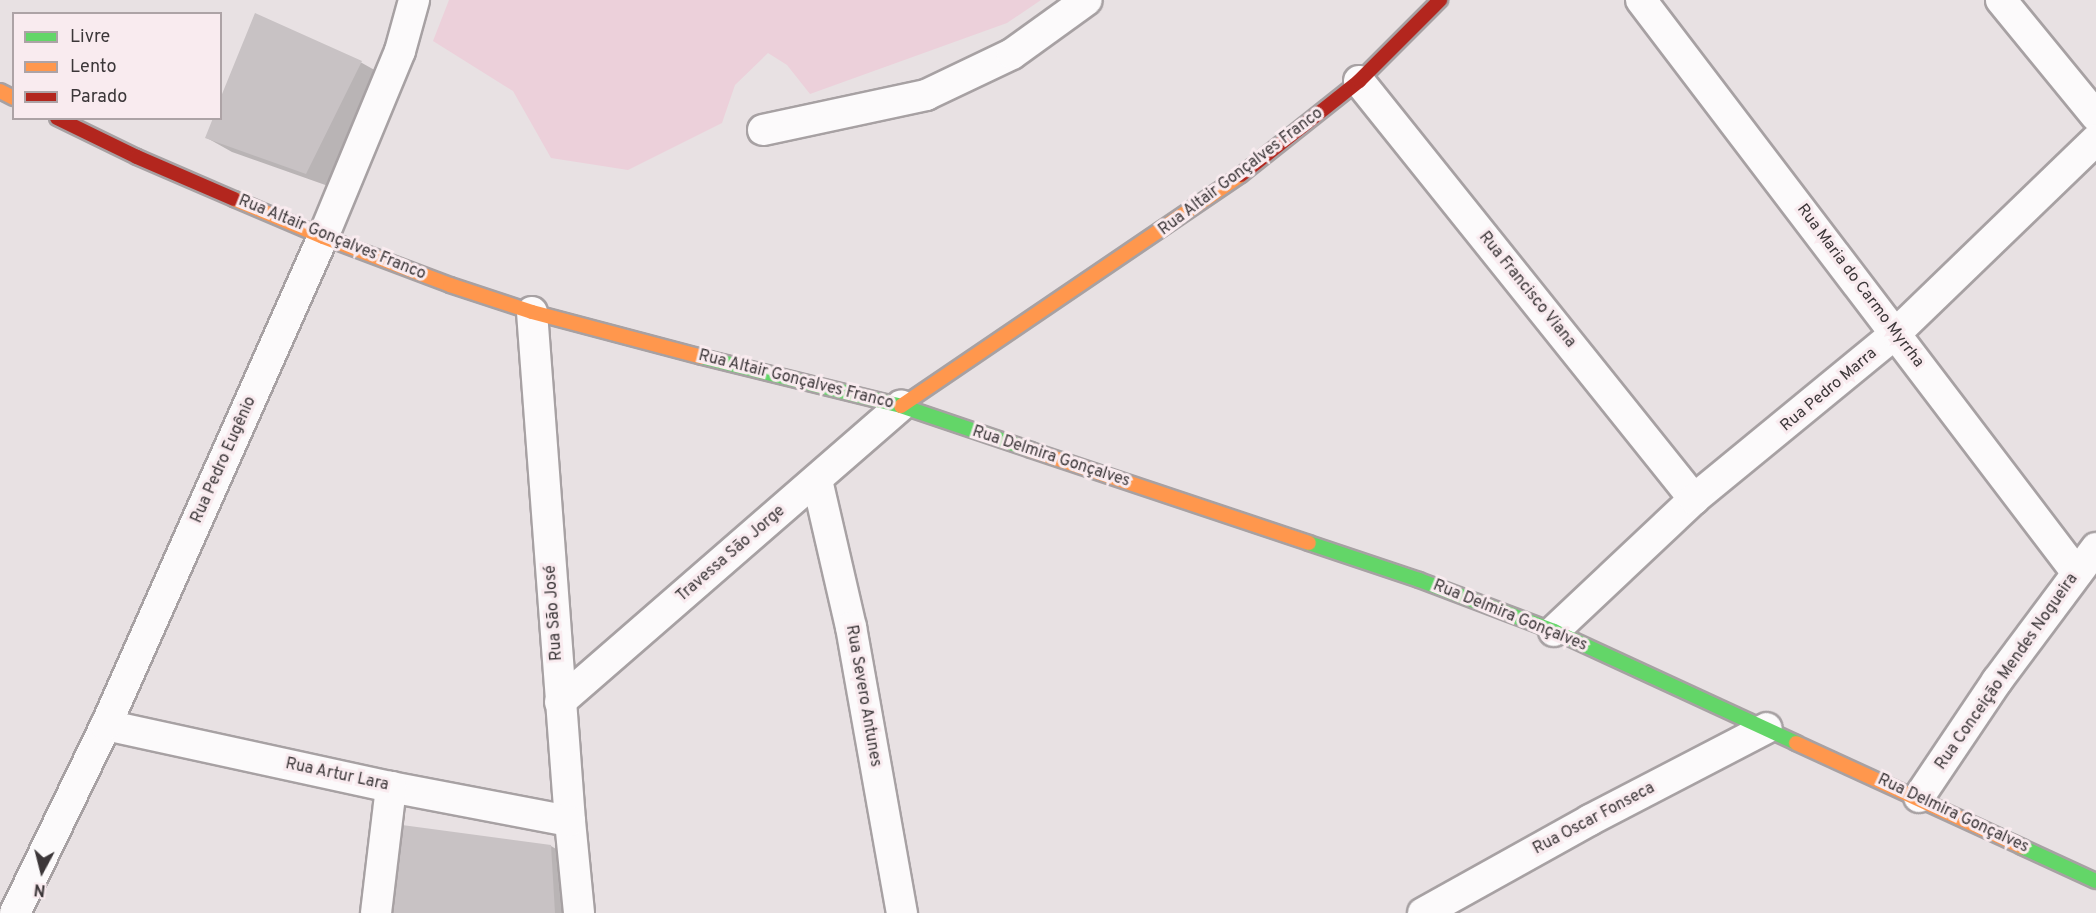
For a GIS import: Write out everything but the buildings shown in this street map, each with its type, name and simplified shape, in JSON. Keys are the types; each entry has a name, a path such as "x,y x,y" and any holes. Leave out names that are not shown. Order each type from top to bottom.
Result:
{"street":[{"name":"Rua Pedro Eugênio","path":"15,913 106,725 323,237 400,51 414,0"},
{"path":"763,130 926,94 1012,54 1087,0"},
{"name":"Rua Altair Gonçalves Franco","path":"61,120 137,157 323,237 532,312 760,373 901,406 1221,191 1359,81 1440,0"},
{"name":"Rua Maria do Carmo Myrrha","path":"1641,0 2077,573"},
{"path":"2001,0 2096,116"},
{"name":"Rua Francisco Viana","path":"1359,81 1694,499"},
{"name":"Rua Pedro Marra","path":"1554,631 1694,499 1896,333 2096,140"},
{"name":"Rua São José","path":"532,312 579,913"},
{"name":"Travessa São Jorge","path":"561,702 901,406"},
{"name":"Rua Delmira Gonçalves","path":"901,406 1302,539 1554,631 2096,881"},
{"name":"Rua Severo Antunes","path":"817,480 850,627 902,913"},
{"name":"Rua Conceição Mendes Nogueira","path":"1918,797 1997,681 2096,548"},
{"name":"Rua Artur Lara","path":"106,725 392,787 570,821"},
{"name":"Rua Oscar Fonseca","path":"1424,913 1590,820 1767,728"},
{"path":"376,913 392,787"}],"shaded area":[{"path":"449,0 1041,0 1007,23 810,94 787,65 768,53 735,85 722,123 628,170 551,158 513,91 433,41"}],"traffic: fast":[{"path":"702,357 901,406 1031,450"},
{"path":"1309,543 1419,580 1554,631 1796,743"},
{"path":"2022,847 2096,881"}],"traffic: slow":[{"path":"0,91 12,97"},
{"path":"901,406 1241,175"},
{"path":"234,199 323,237 450,285 532,312 702,357"},
{"path":"1031,450 1309,543"},
{"path":"1796,743 2022,847"}],"traffic: jam":[{"path":"1241,175 1359,81 1440,0"},
{"path":"61,120 137,157 234,199"}]}
